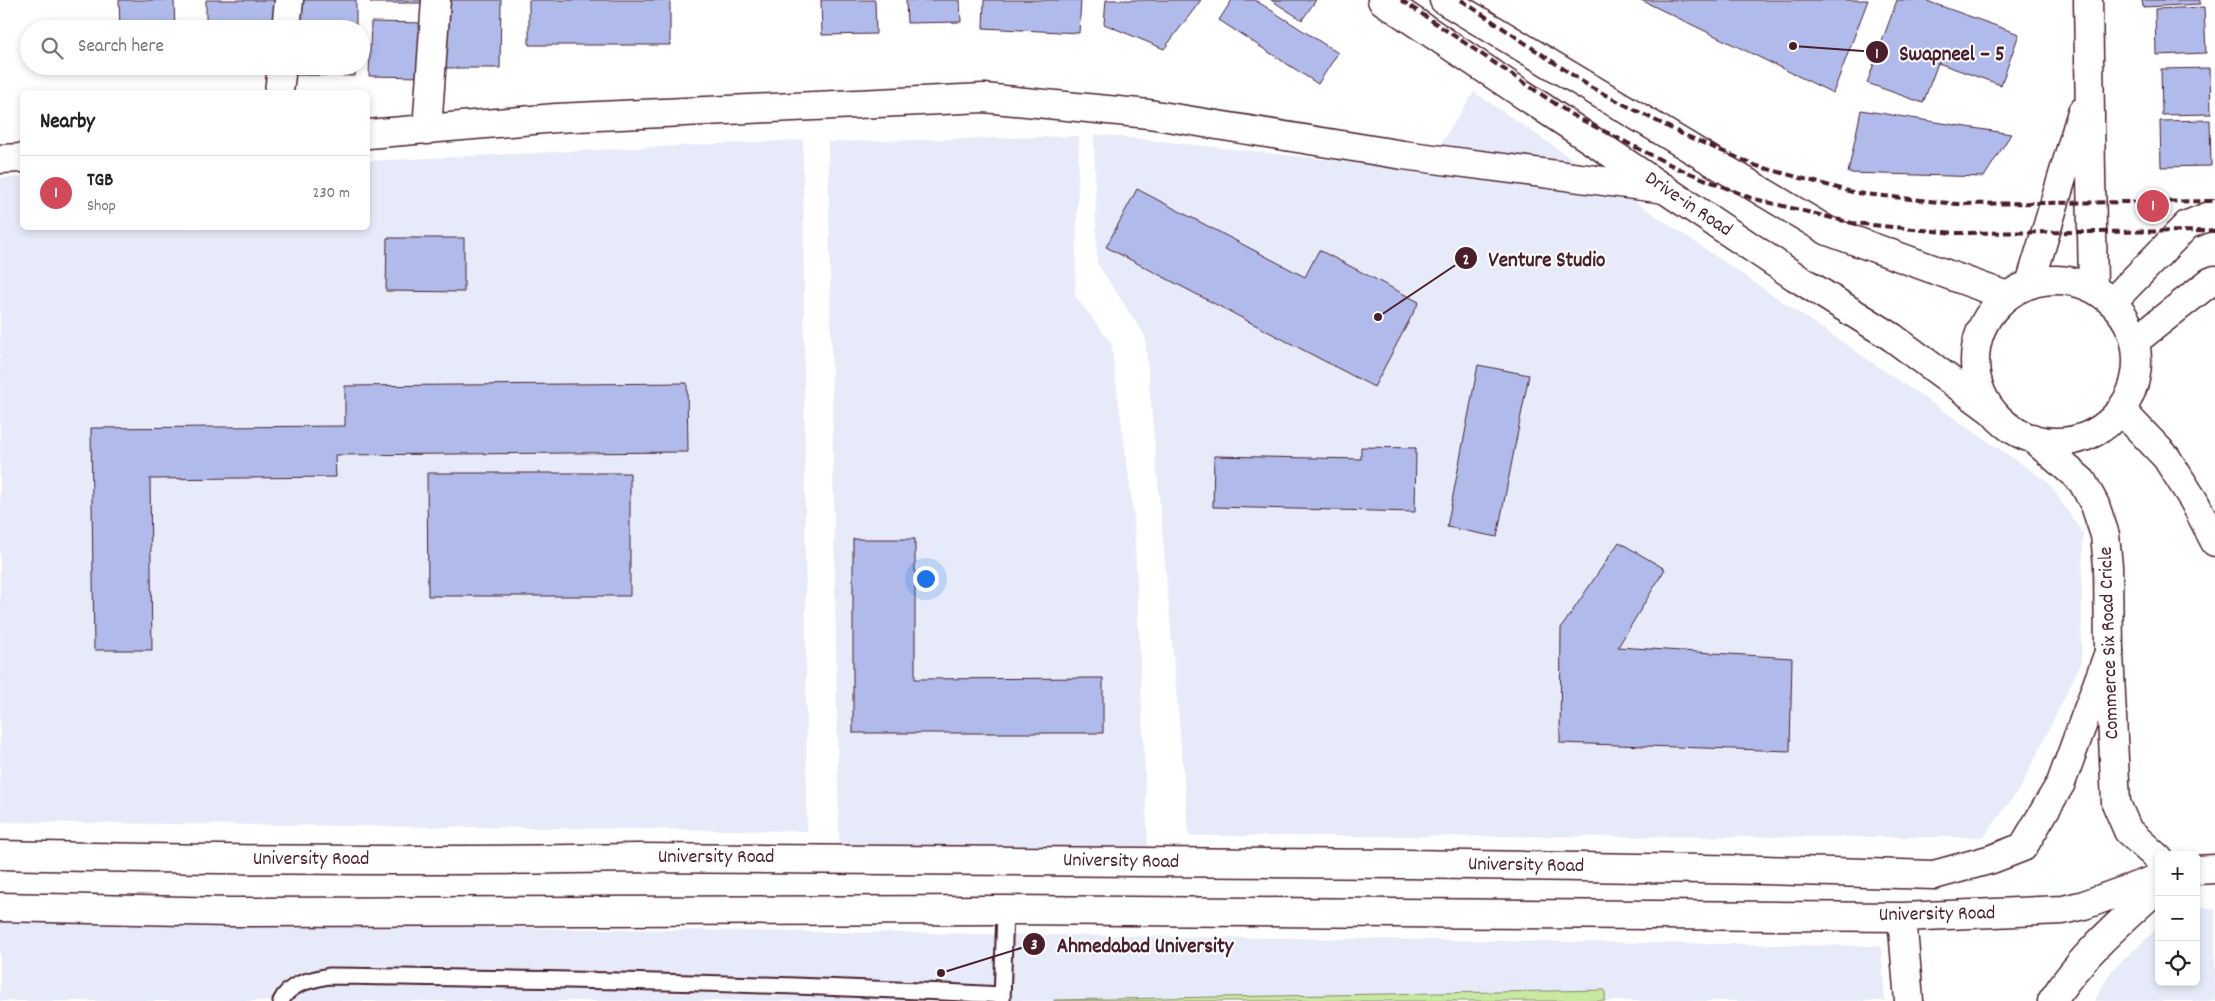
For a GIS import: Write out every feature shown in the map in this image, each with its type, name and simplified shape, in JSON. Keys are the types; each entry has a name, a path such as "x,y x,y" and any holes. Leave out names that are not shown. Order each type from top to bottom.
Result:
{"street":[{"path":"287,20 289,0"},
{"path":"427,130 436,0"},
{"name":"Drive-in Road","path":"1382,0 1796,277 1892,337 1992,411"},
{"path":"2088,0 2090,87 2103,295"},
{"path":"1453,3 1828,231 2018,290"},
{"path":"279,90 281,75"},
{"path":"2018,290 2090,87"},
{"path":"370,134 576,117 984,98 1149,114 1403,155 1664,189"},
{"path":"0,159 20,158"},
{"path":"2103,295 2187,225 2215,214"},
{"path":"2051,280 2073,281 2103,295 2127,320 2135,340 2137,358 2136,377 2130,394 2121,410 2103,427 2081,438 2057,442 2032,438 2010,428 1992,411 1980,389 1974,363 1978,338 1989,314 2018,290 2051,280"},
{"path":"2135,340 2215,280"},
{"path":"2121,410 2166,457 2194,501 2215,542"},
{"name":"Commerce Six Road Cricle","path":"2032,438 2082,481 2095,505 2105,535 2108,566 2109,652 2116,803 2128,831 2155,855"},
{"name":"University Road","path":"0,855 223,860 638,858 1386,864 1764,870 1934,875 1992,860 2023,847 2061,783 2109,652"},
{"path":"2200,870 2215,869"},
{"name":"University Road","path":"0,907 230,912 1006,910 1902,916 2063,910 2084,906 2155,879"},
{"path":"2052,1001 2066,980 2096,944 2155,891"},
{"path":"1902,916 1909,1001"}],"lane":[{"path":"281,1001 284,994 301,982 329,976 610,980 853,987 1002,998 1006,910"}],"shaded area":[{"path":"1474,92 2048,482 2083,534 2081,663 2022,785 1984,837 1189,836 1145,336 1097,263 1094,134 1424,170"},
{"path":"1079,136 1075,296 1111,343 1134,517 1148,848 839,844 828,142"},
{"path":"803,140 807,831 0,822 0,178 20,177 20,230 370,230 370,161"},
{"path":"2200,907 2215,909 2215,1001 2094,1001 2112,970 2155,931 2155,986 2200,986"},
{"path":"0,921 1881,946 1885,1001 0,1001"}],"green space":[{"path":"1605,990 1605,1001 1054,1001 1054,1000"}],"building":[{"path":"119,0 174,0 175,20 120,20"},
{"path":"206,0 277,0 276,20 206,20"},
{"path":"297,0 356,0 356,20 297,20"},
{"path":"371,0 431,0 431,3 371,3"},
{"path":"442,0 501,0 500,68 441,68"},
{"path":"529,0 670,0 670,45 529,45"},
{"path":"821,0 875,0 876,34 822,35"},
{"path":"906,0 960,0 961,22 907,23"},
{"path":"984,0 1081,0 1079,33 983,28"},
{"path":"1106,0 1201,0 1164,49 1104,24"},
{"path":"1232,0 1255,0 1338,53 1318,84 1219,20"},
{"path":"1271,0 1316,0 1302,20"},
{"path":"1641,0 1868,0 1833,93"},
{"path":"1897,0 1924,0 2019,34 2001,85 1938,63 1923,103 1867,83"},
{"path":"2142,0 2200,0 2200,4 2143,7"},
{"path":"2204,7 2206,53 2156,55 2155,9"},
{"path":"371,22 426,23 424,77 369,76"},
{"path":"2210,68 2211,114 2162,115 2161,69"},
{"path":"296,75 355,75 355,76"},
{"path":"1861,110 2011,134 1984,177 1848,173"},
{"path":"2210,120 2211,166 2161,167 2160,121"},
{"path":"1137,189 1305,277 1319,250 1419,302 1374,387 1106,247"},
{"path":"387,238 464,238 464,292 386,291"},
{"path":"1478,365 1529,375 1497,537 1447,527"},
{"path":"687,383 688,452 335,455 336,477 150,479 152,650 94,650 91,428 345,426 345,386"},
{"path":"1361,447 1416,448 1415,512 1213,507 1214,456 1361,459"},
{"path":"427,473 630,473 630,596 428,596"},
{"path":"853,539 915,539 915,679 1103,678 1103,733 853,733"},
{"path":"1619,542 1665,569 1618,647 1792,658 1790,751 1560,743 1561,628"}],"railway":[{"path":"1401,0 1572,115 1675,167 1751,198 1852,223 1954,233 2215,231"},
{"path":"1461,0 1592,88 1682,134 1757,166 1856,193 1957,204 2215,201"}],"place":[{"name":"Swapneel – 5","path":"1793,46"},
{"name":"TGB","path":"2153,206"},
{"name":"Venture Studio","path":"1378,317"},
{"name":"Ahmedabad University","path":"941,973"}]}
